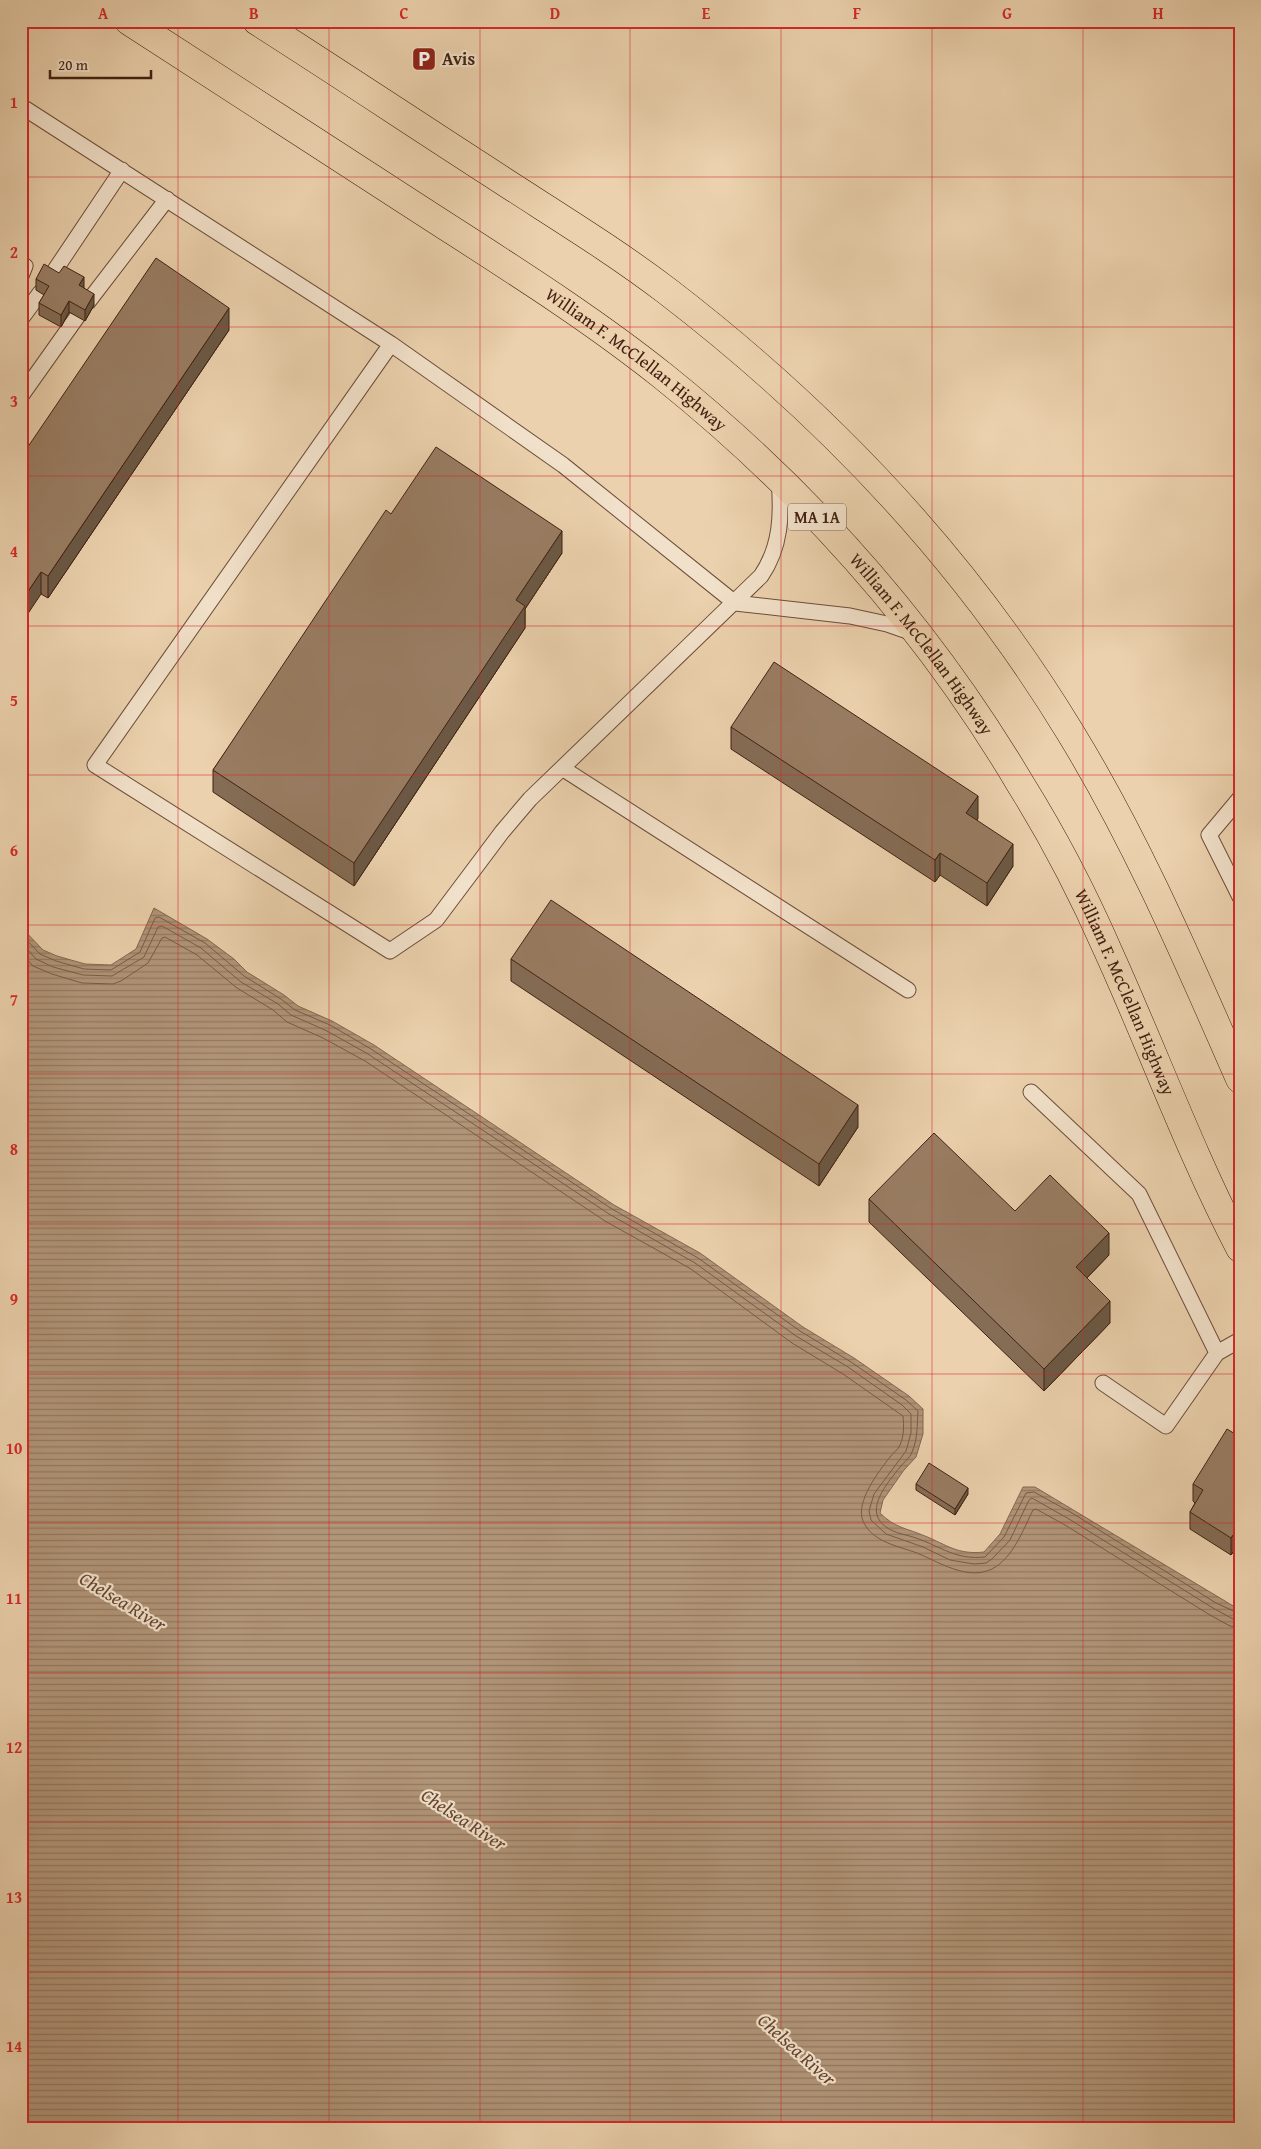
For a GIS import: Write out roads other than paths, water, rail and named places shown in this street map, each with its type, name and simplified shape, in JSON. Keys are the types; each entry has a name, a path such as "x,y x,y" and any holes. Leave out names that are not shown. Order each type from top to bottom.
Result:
{"highway":[{"name":"William F. McClellan Highway","path":"129,21 511,268 603,331 712,416 779,479 843,544 920,636 970,704 1008,762 1069,869 1110,954 1206,1179 1240,1248"},
{"path":"261,23 592,238 664,289 757,364 864,465 924,532 976,596 1023,660 1071,733 1134,846 1178,938 1240,1079"}],"lane":[{"path":"21,106 391,344 563,466 736,603 850,616 887,624 920,636"},
{"path":"49,279 122,170"},
{"path":"88,302 167,199"},
{"path":"21,263 25,266 21,276"},
{"path":"21,318 40,293"},
{"path":"21,396 77,317"},
{"path":"391,344 95,765 390,951 436,920 502,832 530,800 736,603 761,576 773,556 781,514 779,479"},
{"path":"562,768 908,990"},
{"path":"1240,798 1209,835 1240,897"},
{"path":"1032,1092 1139,1194 1217,1353"},
{"path":"1103,1383 1166,1426 1217,1353 1240,1340"}],"water":[{"name":"Chelsea River","path":"154,908 207,939 234,959 247,972 298,1006 332,1021 374,1045 614,1205 700,1253 803,1327 854,1358 909,1396 923,1409 923,1434 916,1457 904,1470 883,1500 880,1513 891,1522 960,1551 984,1552 1000,1534 1023,1487 1035,1487 1240,1610 1240,2128 21,2128 21,927 43,950 57,956 85,964 111,965 136,949"}],"place":[{"name":"Avis","path":"424,59"}]}
